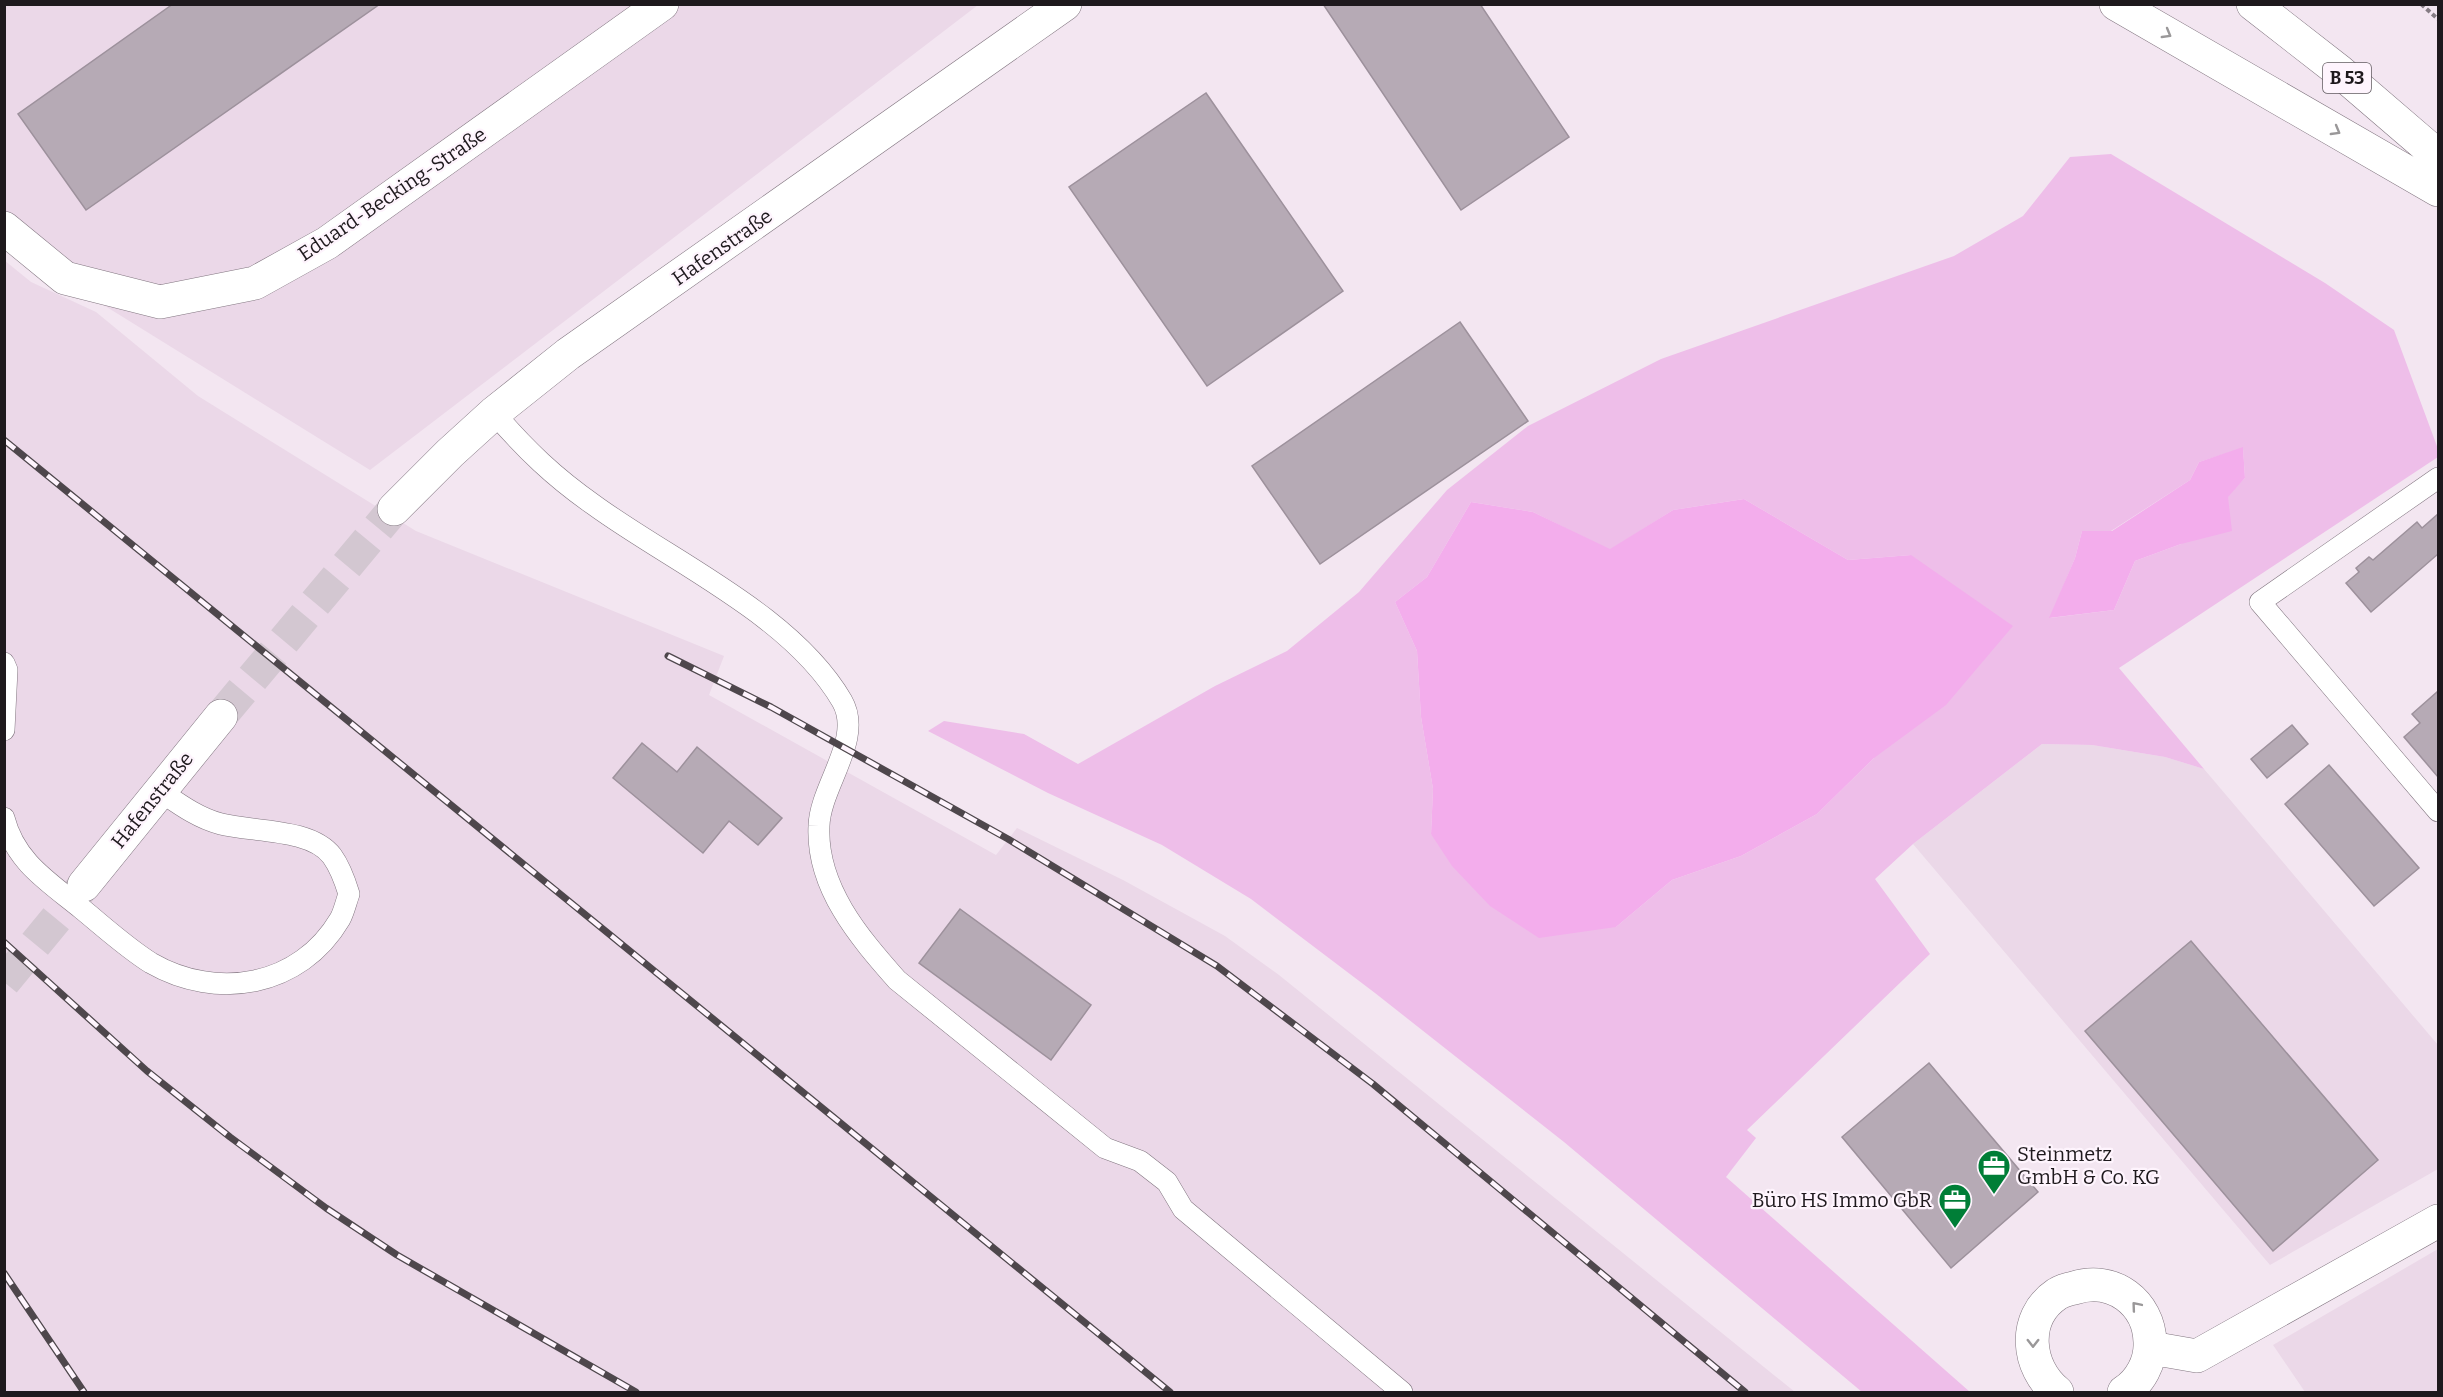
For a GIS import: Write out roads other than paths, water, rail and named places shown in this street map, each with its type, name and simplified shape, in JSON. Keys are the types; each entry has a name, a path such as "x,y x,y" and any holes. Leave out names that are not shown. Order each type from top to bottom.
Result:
{"street":[{"name":"Eduard-Becking-Straße","path":"4,228 65,278 160,303 255,283 327,243 662,4"},
{"name":"Hafenstraße","path":"394,509 494,413 568,354 1065,4"},
{"path":"2116,4 2439,190"},
{"name":"B 53","path":"2253,4 2339,71 2439,156"},
{"name":"Hafenstraße","path":"84,885 221,716"},
{"path":"2151,1348 2197,1356 2439,1221"},
{"path":"2057,1392 2049,1386 2037,1368 2032,1348 2034,1327 2043,1308 2058,1293 2087,1283 2105,1284 2124,1293 2139,1307 2150,1327 2151,1348 2144,1372 2124,1392"}],"lane":[{"path":"494,413 528,452 595,506 728,592 794,643 842,701 849,728 838,768 824,801 819,825 824,867 847,918 871,951 897,980 1105,1149 1140,1161 1167,1182 1183,1209 1401,1392"},
{"path":"2439,478 2260,602 2439,811"},
{"path":"4,663 7,680 4,730"},
{"path":"4,818 9,837 30,867 152,963 189,978 227,986 260,981 292,968 317,948 340,919 349,894 331,854 310,840 287,833 221,824 193,813 160,791"}],"tunnel":[{"path":"221,716 394,509"},
{"path":"4,982 84,885"}],"railway":[{"path":"4,440 1170,1392"},
{"path":"668,656 771,707 1008,839 1217,966 1373,1084 1745,1392"},
{"path":"4,942 147,1071 230,1137 326,1208 397,1255 636,1392"},
{"path":"4,1273 84,1392"}],"place":[{"name":"Steinmetz GmbH & Co. KG","path":"1994,1195"},
{"name":"Büro HS Immo GbR","path":"1955,1229"}]}
